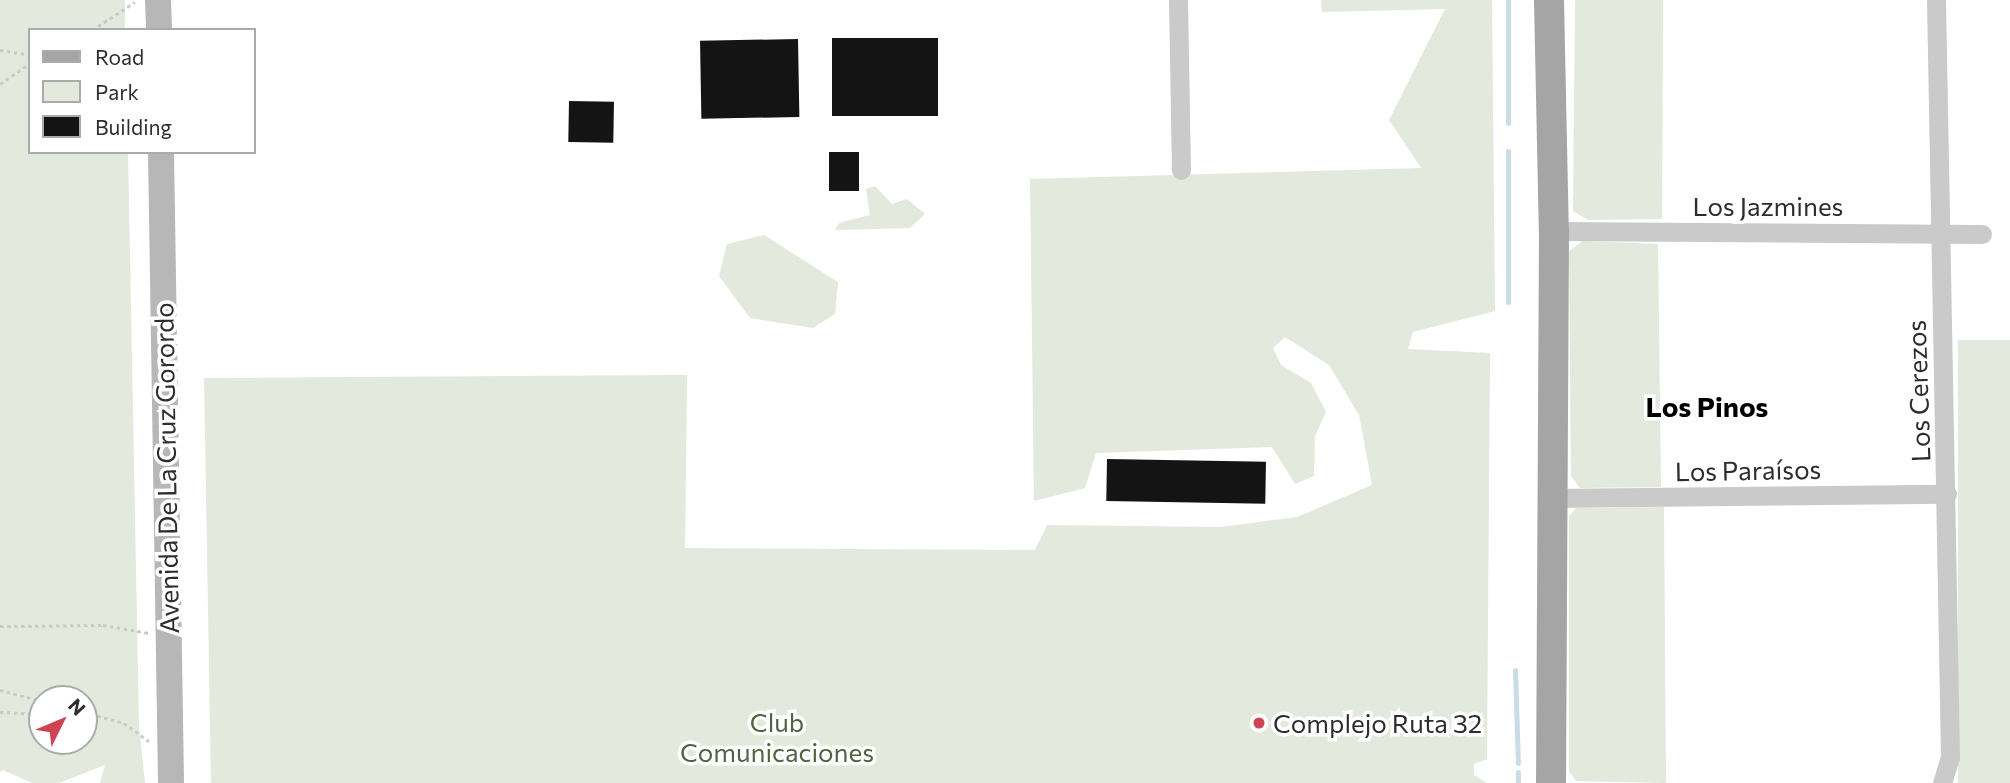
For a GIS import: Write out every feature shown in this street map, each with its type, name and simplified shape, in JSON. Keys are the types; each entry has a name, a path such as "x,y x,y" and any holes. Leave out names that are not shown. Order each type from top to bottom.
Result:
{"main road":[{"path":"158,0 159,28"},
{"path":"1549,0 1554,231 1550,498 1552,783"},
{"name":"Avenida De La Cruz Gorordo","path":"161,154 171,771"}],"street":[{"path":"1178,0 1181,170"},
{"name":"Los Cerezos","path":"1936,0 1950,757 1943,781"},
{"name":"Los Jazmines","path":"1554,231 1982,234"},
{"name":"Los Paraísos","path":"1550,498 1947,494"}],"path":[{"path":"95,28 138,0"},
{"path":"0,51 28,55"},
{"path":"0,84 28,64"},
{"path":"0,625 103,625 169,636"},
{"path":"0,691 28,698"},
{"path":"0,712 28,713"},
{"path":"98,717 124,723 171,771"}],"green space":[{"path":"0,0 125,0 125,28 28,28 28,154 128,154 139,726 145,783 100,783 105,765 59,783 32,783 3,770 0,772"},
{"name":"Club Comunicaciones","path":"1321,0 1492,0 1495,311 1413,332 1408,349 1490,353 1487,759 1474,764 1474,775 1487,783 211,783 204,378 687,375 685,548 1035,550 1047,525 1220,527 1297,517 1372,485 1359,415 1329,365 1285,337 1273,348 1281,365 1311,383 1326,412 1315,436 1314,476 1295,484 1272,447 1096,453 1085,488 1034,501 1030,179 1421,168 1389,120 1445,9 1322,12"},
{"path":"1575,0 1663,0 1662,219 1588,220 1573,211"},
{"path":"875,186 892,204 907,199 925,214 910,228 835,230 839,223 870,215 866,189"},
{"path":"764,235 838,282 835,314 813,328 750,318 719,276 727,244"},
{"path":"1583,241 1658,244 1661,487 1580,488 1571,476 1569,251"},
{"path":"1958,340 2010,340 2010,783 1958,783"},
{"path":"1664,507 1666,783 1576,781 1569,771 1569,516 1576,508"}],"building":[{"path":"832,38 938,38 938,116 832,116"},
{"path":"798,39 799,117 701,119 700,41"},
{"path":"569,101 614,102 613,143 568,142"},
{"path":"829,152 859,152 859,191 829,191"},
{"path":"1107,459 1266,462 1265,504 1106,501"}],"waterway":[{"path":"1508,0 1508,123"},
{"path":"1508,151 1508,302"},
{"path":"1515,670 1518,763"},
{"path":"1518,772 1518,783"}],"place":[{"name":"Complejo Ruta 32","path":"1259,723"}],"district":[{"name":"Los Pinos","path":"1707,406"}]}
